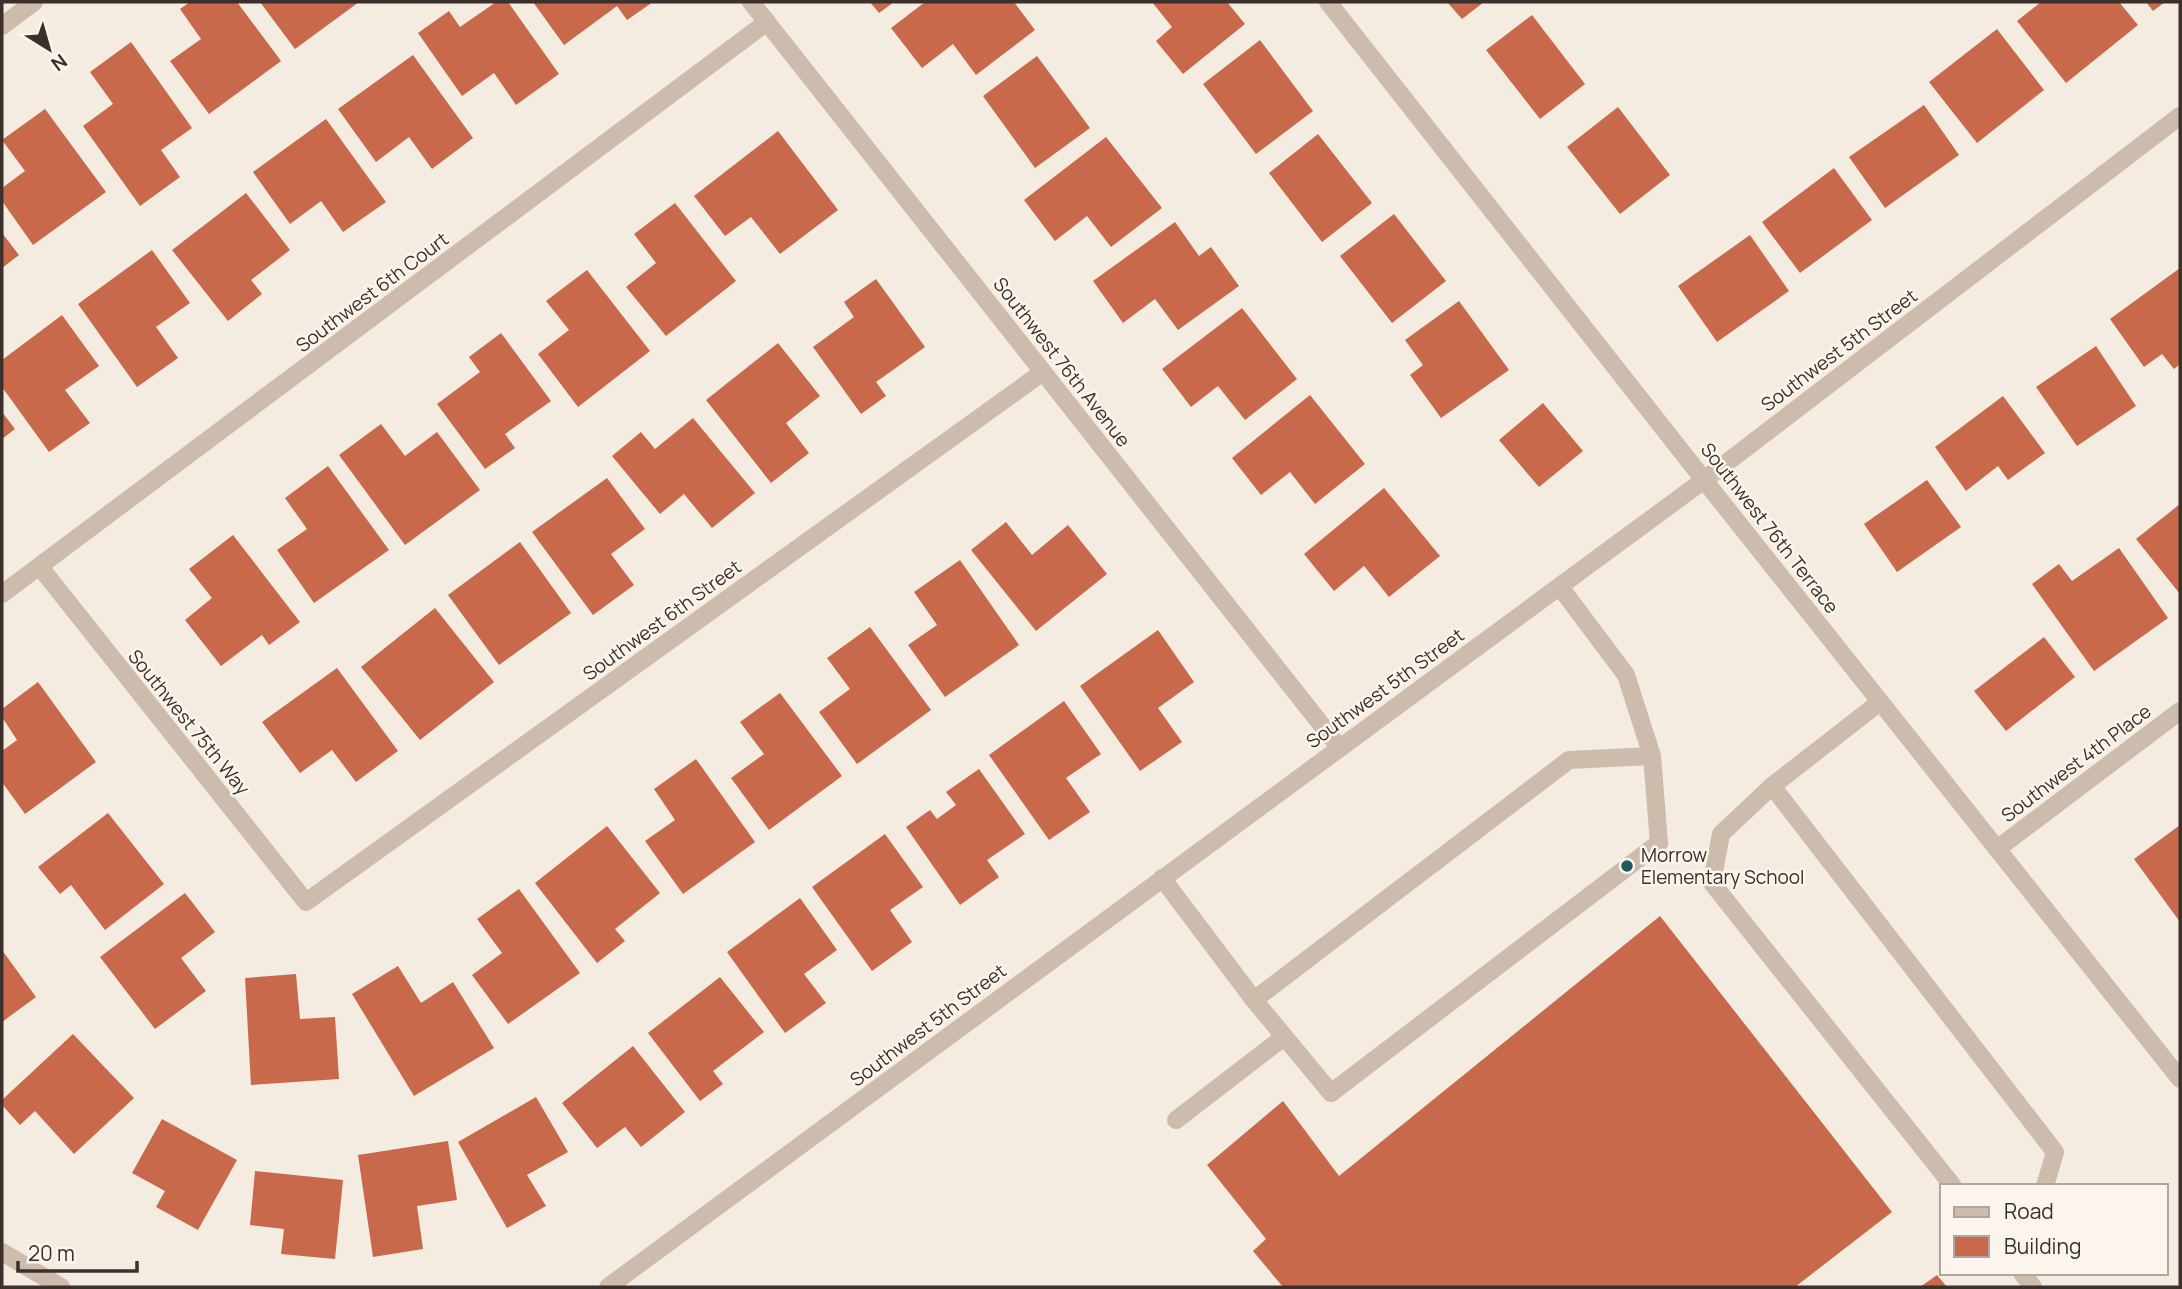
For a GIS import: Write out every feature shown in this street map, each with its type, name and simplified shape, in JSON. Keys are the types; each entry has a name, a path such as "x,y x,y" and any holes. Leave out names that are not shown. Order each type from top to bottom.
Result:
{"street":[{"path":"2,26 34,2"},
{"name":"Southwest 76th Avenue","path":"751,2 1339,747"},
{"name":"Southwest 76th Terrace","path":"1328,2 2180,1079"},
{"name":"Southwest 6th Court","path":"2,594 767,22"},
{"name":"Southwest 5th Street","path":"608,1287 1704,480 2180,116"},
{"name":"Southwest 6th Street","path":"306,902 1043,372"},
{"name":"Southwest 75th Way","path":"40,567 306,902"},
{"path":"1162,878 1254,1000 1331,1093 1658,843 1652,756 1626,675 1560,587"},
{"path":"1880,702 1772,786 1721,834 1712,883 1951,1184"},
{"name":"Southwest 4th Place","path":"1997,849 2180,711"},
{"path":"1254,1000 1569,760 1652,756"},
{"path":"1772,786 2055,1152 2046,1184"},
{"path":"1176,1120 1284,1037"},
{"path":"2,1252 61,1287"}],"building":[{"path":"190,2 237,2 281,61 209,114 170,61 201,39 180,9"},
{"path":"260,2 359,2 295,49"},
{"path":"496,2 508,2 559,74 516,105 494,73 462,96 418,33 449,11 460,27"},
{"path":"533,2 653,2 627,20 617,6 564,45"},
{"path":"870,2 894,2 879,13"},
{"path":"925,2 1014,2 1035,30 976,75 953,44 922,68 891,28"},
{"path":"1152,2 1227,2 1245,24 1183,74 1156,41 1172,27"},
{"path":"1447,2 1484,2 1462,19"},
{"path":"2041,2 2119,2 2138,25 2066,83 2017,21"},
{"path":"2146,2 2165,2 2153,11"},
{"path":"1532,15 1585,84 1540,119 1486,50"},
{"path":"1997,29 2044,90 1977,143 1929,82"},
{"path":"1260,40 1313,111 1256,154 1203,84"},
{"path":"131,42 192,128 161,150 180,177 140,206 83,126 113,104 90,72"},
{"path":"413,55 473,138 432,169 409,137 376,162 338,109"},
{"path":"1037,56 1090,128 1035,168 983,96"},
{"path":"1924,105 1959,155 1885,208 1849,157"},
{"path":"1618,107 1670,175 1620,214 1567,147"},
{"path":"45,109 106,192 33,245 2,201 2,188 25,171 2,140"},
{"path":"326,119 386,202 343,232 321,201 290,224 253,172"},
{"path":"778,131 838,210 780,254 751,217 725,236 694,196"},
{"path":"1318,134 1372,203 1322,242 1269,173"},
{"path":"1106,137 1162,208 1111,247 1087,216 1055,241 1024,200"},
{"path":"1834,168 1872,220 1800,273 1762,222"},
{"path":"246,193 290,250 251,280 262,294 228,321 172,250"},
{"path":"675,203 736,281 666,336 626,287 656,263 634,234"},
{"path":"1394,214 1446,281 1392,323 1340,256"},
{"path":"1175,222 1199,256 1211,247 1239,286 1178,330 1155,299 1123,323 1093,281"},
{"path":"2,233 19,255 2,268"},
{"path":"1750,235 1789,291 1717,342 1678,286"},
{"path":"152,250 190,303 156,327 178,358 137,387 78,304"},
{"path":"2180,268 2180,364 2174,369 2162,354 2144,367 2110,319"},
{"path":"587,270 650,351 578,407 538,354 569,330 546,301"},
{"path":"876,279 925,347 876,382 886,396 861,414 813,347 854,317 844,302"},
{"path":"1459,301 1509,370 1441,418 1410,375 1423,365 1405,340"},
{"path":"1242,308 1297,379 1245,420 1218,386 1191,407 1162,369"},
{"path":"62,315 99,366 65,390 90,423 49,452 2,387 2,360"},
{"path":"501,333 551,401 505,434 515,448 485,469 437,404 480,372 469,357"},
{"path":"778,343 820,396 786,423 809,453 771,483 706,400"},
{"path":"2096,346 2136,406 2077,446 2036,387"},
{"path":"1310,395 1365,464 1315,504 1290,472 1261,495 1232,458"},
{"path":"2003,396 2045,453 2008,480 1998,466 1966,491 1935,447"},
{"path":"1543,403 1583,451 1539,487 1499,440"},
{"path":"2,412 15,429 2,439"},
{"path":"693,418 755,493 712,528 684,494 660,514 612,456 641,432 655,449"},
{"path":"381,424 405,456 437,432 480,490 405,545 339,455"},
{"path":"328,466 389,550 314,603 277,550 307,529 285,498"},
{"path":"607,478 645,529 611,554 634,585 593,615 532,532"},
{"path":"1927,480 1961,527 1897,572 1864,524"},
{"path":"1384,488 1440,556 1389,597 1364,566 1334,591 1304,554"},
{"path":"2180,504 2180,594 2136,539"},
{"path":"1006,522 1032,555 1068,525 1107,574 1036,631 971,550"},
{"path":"233,535 300,622 269,645 262,635 221,666 185,620 212,598 189,569"},
{"path":"520,542 571,613 499,665 448,595"},
{"path":"2119,548 2168,618 2094,671 2032,584 2059,564 2072,581"},
{"path":"960,560 1019,645 945,697 908,645 937,625 914,592"},
{"path":"435,608 494,682 420,740 361,667"},
{"path":"870,627 931,710 857,764 819,712 850,689 827,658"},
{"path":"1158,630 1194,682 1158,708 1182,742 1140,771 1080,686"},
{"path":"2044,637 2075,677 2006,731 1974,691"},
{"path":"337,668 398,751 356,782 332,750 300,773 262,722"},
{"path":"38,682 96,762 25,814 2,782 2,751 17,740 2,717 2,709"},
{"path":"780,693 842,776 769,830 731,778 764,754 740,722"},
{"path":"1064,701 1101,754 1066,778 1090,812 1049,840 989,755"},
{"path":"696,759 755,842 683,894 645,841 675,820 654,789"},
{"path":"979,769 1025,834 987,860 999,877 960,905 906,827 930,810 937,819 956,805 946,792"},
{"path":"108,813 164,884 105,930 71,885 60,894 38,867"},
{"path":"2180,825 2180,922 2134,859"},
{"path":"607,826 660,893 615,929 625,941 597,963 535,883"},
{"path":"885,834 923,887 890,910 912,942 872,971 812,887"},
{"path":"519,889 580,973 508,1024 472,975 502,953 477,919"},
{"path":"185,893 215,932 181,958 206,991 155,1029 100,957"},
{"path":"800,898 837,950 804,974 826,1003 785,1033 727,952"},
{"name":"Morrow Elementary School","path":"1660,916 1892,1212 1795,1287 1283,1287 1253,1251 1266,1239 1207,1165 1283,1101 1339,1176"},
{"path":"2,950 36,997 2,1022"},
{"path":"398,966 421,1003 453,982 494,1048 414,1096 352,994"},
{"path":"296,974 300,1019 335,1017 339,1079 251,1085 245,978"},
{"path":"720,977 764,1032 713,1071 723,1084 700,1101 648,1033"},
{"path":"73,1034 134,1098 74,1154 35,1111 20,1125 2,1105 2,1100"},
{"path":"633,1046 685,1112 641,1147 625,1127 597,1148 562,1103"},
{"path":"536,1097 568,1152 527,1175 546,1206 507,1228 458,1142"},
{"path":"162,1119 237,1160 198,1230 156,1207 165,1191 132,1173"},
{"path":"448,1141 457,1200 417,1206 423,1249 373,1257 358,1155"},
{"path":"255,1171 343,1180 335,1259 281,1254 284,1229 250,1225"},
{"path":"1937,1275 1947,1287 1920,1287"}],"place":[{"name":"Morrow Elementary School","path":"1627,866"}]}
